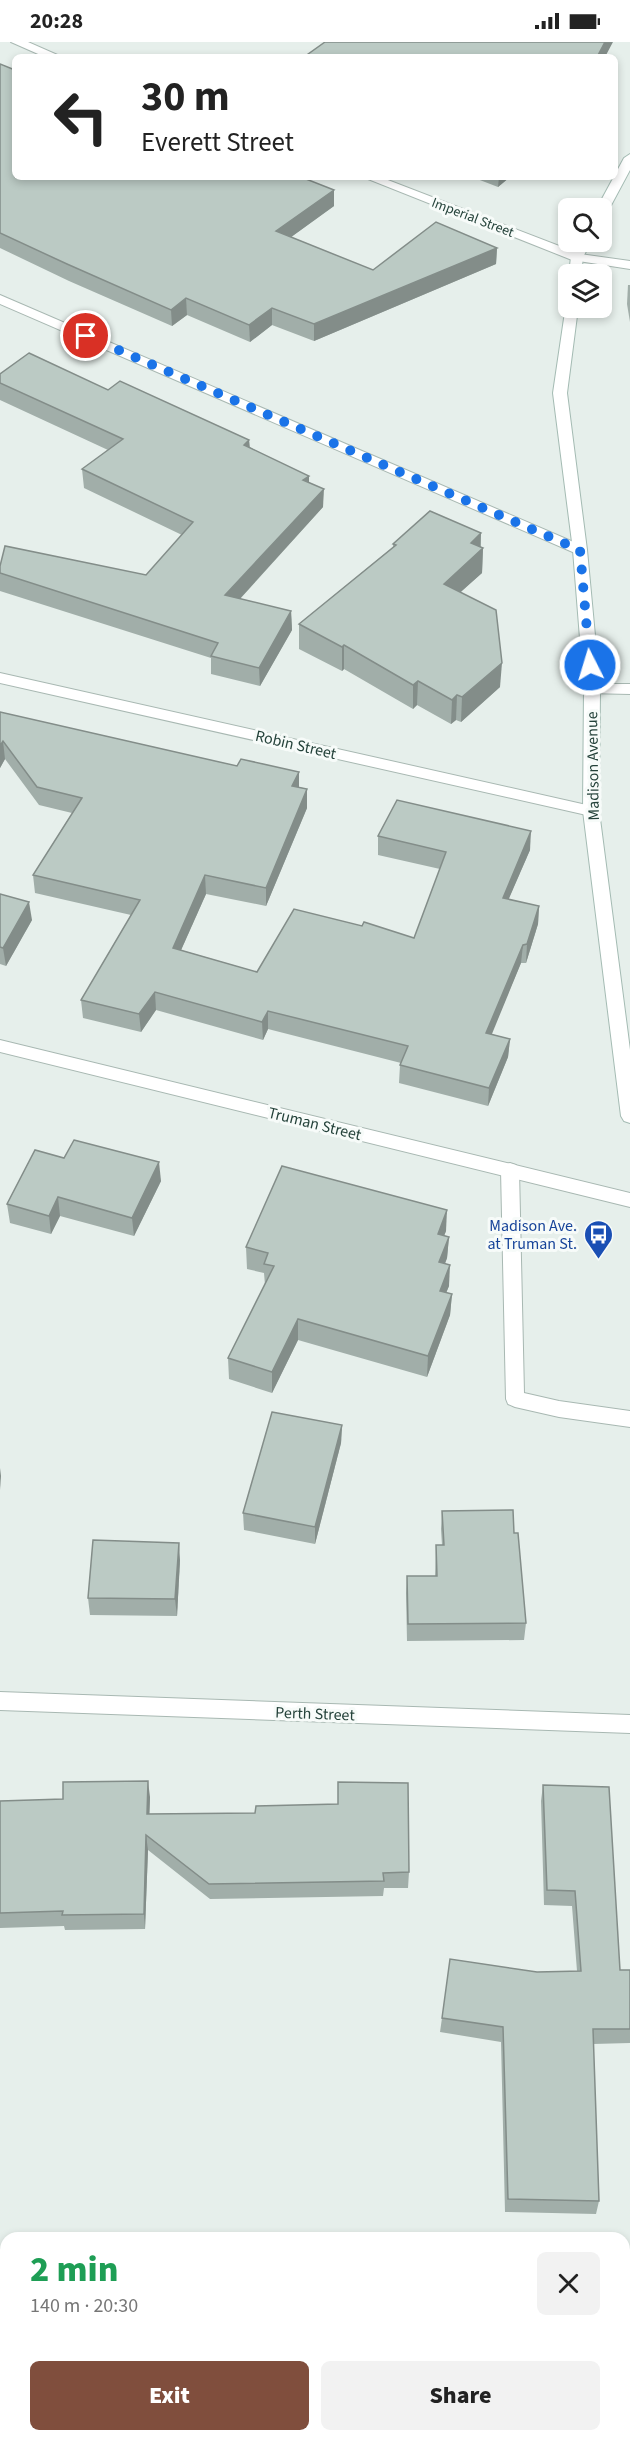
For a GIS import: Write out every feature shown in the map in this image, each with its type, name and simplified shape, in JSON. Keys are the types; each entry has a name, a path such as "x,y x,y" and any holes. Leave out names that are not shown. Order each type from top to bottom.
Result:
{"street":[{"path":"17,42 48,54"},
{"path":"609,198 630,158"},
{"name":"Imperial Street","path":"377,180 577,257 630,265"},
{"path":"576,264 580,252"},
{"path":"0,299 580,550"},
{"name":"Madison Avenue","path":"570,318 560,393 580,550 591,688 591,811 630,1116"},
{"name":"Robin Street","path":"0,678 591,811"},
{"path":"591,688 630,689"},
{"name":"Truman Street","path":"0,1046 630,1200"},
{"path":"510,1170 515,1399 559,1409 630,1419"},
{"name":"Perth Street","path":"0,1701 630,1724"}],"building":[{"path":"325,42 605,42 599,54 308,54"},
{"path":"0,64 12,69 12,180 309,180 334,190 276,231 373,270 436,222 497,248 314,324 272,308 249,325 186,298 171,310 0,233"},
{"path":"29,353 108,390 120,381 249,440 244,445 309,476 303,480 324,489 225,595 291,611 259,668 211,656 218,643 0,573 5,546 146,575 193,522 82,469 123,439 0,383 0,374"},
{"path":"430,511 481,533 471,543 483,548 444,584 496,610 502,663 462,697 457,695 452,700 418,681 413,685 344,645 342,647 299,624 396,545 393,544"},
{"path":"0,712 237,766 241,759 299,772 292,786 307,789 266,888 205,875 173,948 257,972 294,909 362,926 364,922 414,938 446,852 378,836 397,800 531,831 503,898 539,906 527,944 523,945 486,1033 510,1039 489,1088 400,1065 408,1046 268,1011 262,1022 155,992 139,1014 81,1000 140,900 33,875 82,798 37,787 3,741 0,746"},
{"path":"0,894 29,902 3,948 0,947"},
{"path":"74,1140 159,1162 132,1218 58,1197 49,1216 7,1204 35,1150 64,1158"},
{"path":"282,1166 447,1210 438,1234 449,1237 439,1262 450,1265 440,1291 452,1294 428,1356 298,1319 272,1372 228,1358 274,1266 264,1264 268,1253 246,1247"},
{"path":"272,1412 342,1425 315,1527 243,1513"},
{"path":"513,1510 514,1533 518,1533 526,1623 408,1624 407,1576 437,1576 436,1545 444,1545 442,1511"},
{"path":"93,1540 179,1543 175,1599 88,1598"},
{"path":"148,1781 147,1814 255,1813 256,1806 338,1804 338,1782 408,1783 409,1872 383,1873 384,1881 209,1884 146,1835 144,1914 62,1915 63,1911 0,1913 0,1801 63,1799 63,1782"},
{"path":"543,1785 609,1787 620,1970 630,1970 630,2029 593,2029 599,2201 508,2199 503,2027 442,2018 450,1959 537,1972 581,1971 575,1891 547,1890"}],"place":[{"name":"Madison Ave. at Truman St.","path":"598,1260"}],"route":[{"path":"86,336 580,550 590,665"}]}
